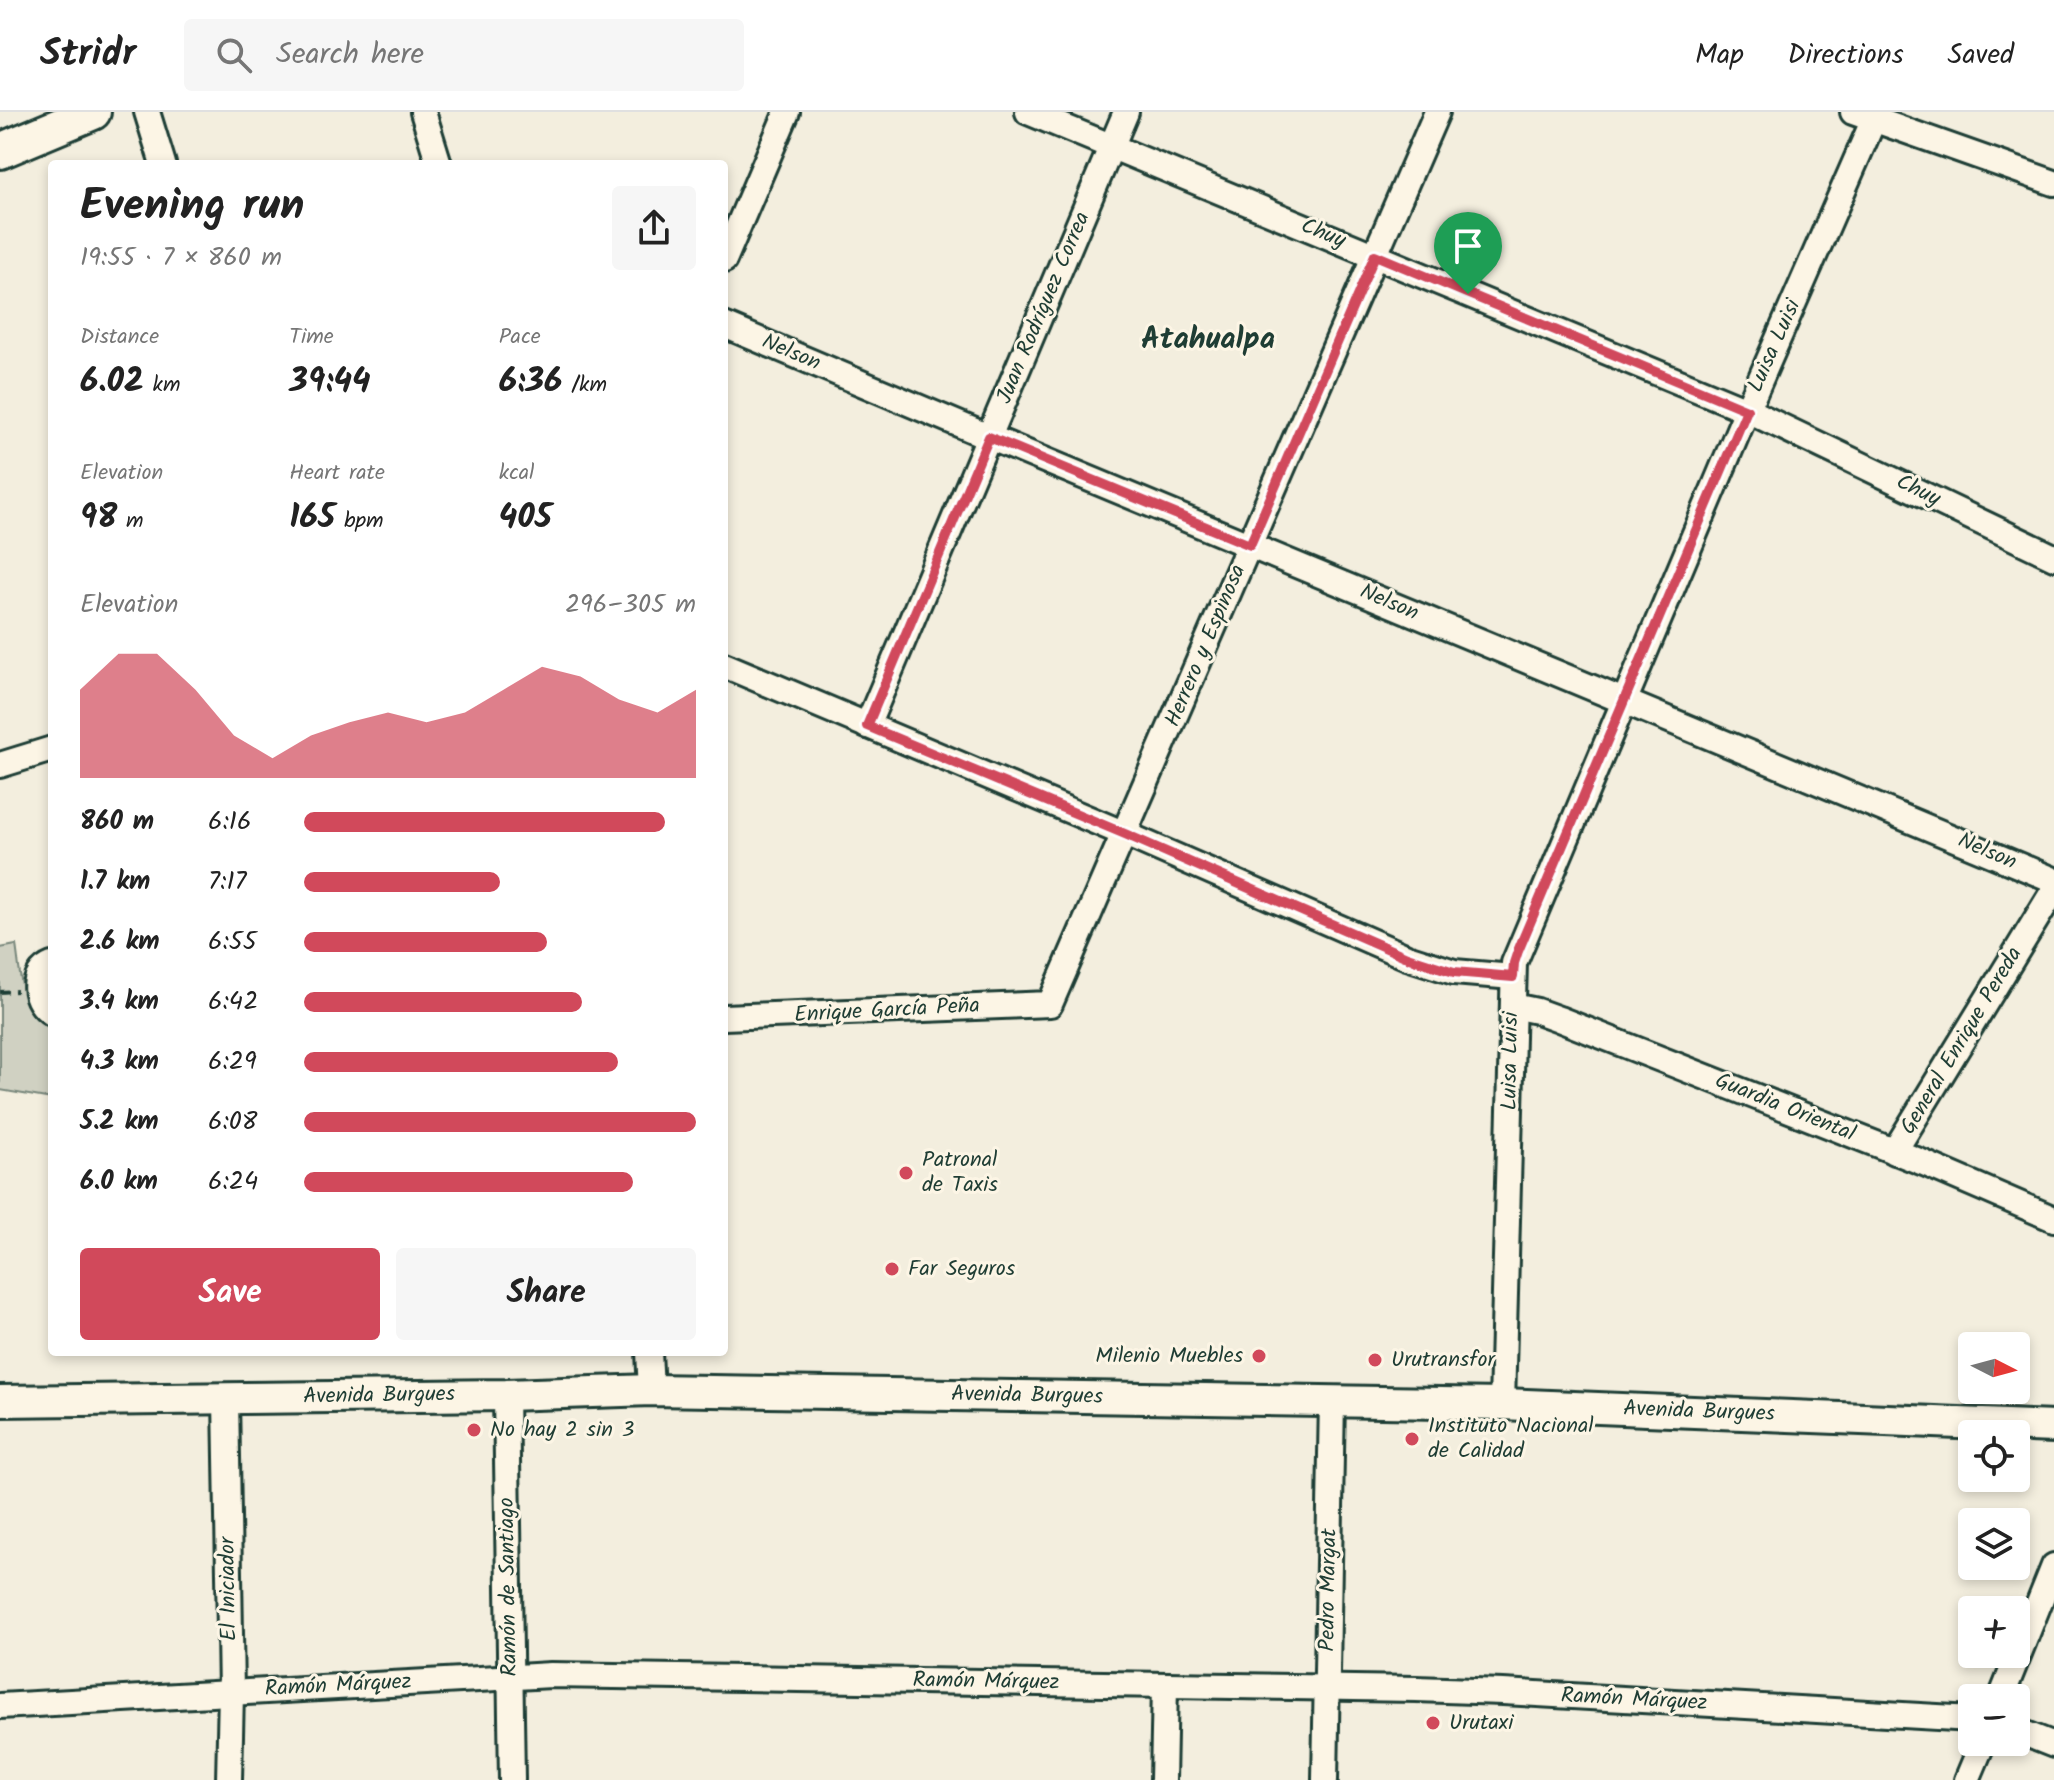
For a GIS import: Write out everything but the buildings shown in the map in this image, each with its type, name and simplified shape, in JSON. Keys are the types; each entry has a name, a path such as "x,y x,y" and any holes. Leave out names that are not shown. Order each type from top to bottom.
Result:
{"main road":[{"path":"0,151 93,112"}],"street":[{"path":"147,112 162,160"},
{"path":"423,112 438,160"},
{"path":"728,251 787,112"},
{"name":"Chuy","path":"1028,112 1747,410 2054,557"},
{"name":"Juan Rodríguez Correa","path":"867,726 1126,112"},
{"name":"Herrero y Espinosa","path":"1050,1004 1437,112"},
{"path":"1864,116 2054,183"},
{"name":"Luisa Luisi","path":"1502,1404 1514,963 1747,410 1864,116"},
{"name":"Nelson","path":"728,327 2054,880"},
{"path":"728,667 1407,957 1454,972 1513,977"},
{"path":"0,765 48,750"},
{"name":"General Enrique Pereda","path":"1894,1152 2054,890"},
{"path":"48,966 40,973 36,990 41,1005 48,1010"},
{"name":"Enrique García Peña","path":"728,1017 1050,1004"},
{"name":"Guardia Oriental","path":"1513,1006 1559,1019 2054,1219"},
{"path":"649,1356 651,1390"},
{"name":"Avenida Burgues","path":"0,1401 506,1395 651,1390 1502,1404 2054,1427"},
{"name":"Ramón de Santiago","path":"506,1395 512,1780"},
{"name":"El Iniciador","path":"226,1398 231,1692 229,1780"},
{"name":"Pedro Margat","path":"1325,1780 1332,1400"},
{"path":"2007,1684 2054,1566"},
{"name":"Ramón Márquez","path":"0,1706 551,1675 1503,1692 1958,1718"},
{"path":"1163,1780 1165,1685"},
{"path":"2030,1736 2054,1745"},
{"path":"1967,1780 1977,1756"}],"shaded area":[{"path":"16,945 27,1002 33,1012 48,1023 48,1098 0,1090 0,948"}],"place":[{"name":"Patronal de Taxis","path":"906,1173"},
{"name":"Far Seguros","path":"892,1269"},
{"name":"Milenio Muebles","path":"1259,1356"},
{"name":"Urutransfor","path":"1375,1360"},
{"name":"No hay 2 sin 3","path":"474,1430"},
{"name":"Instituto Nacional de Calidad","path":"1412,1439"},
{"name":"Urutaxi","path":"1433,1723"}],"district":[{"name":"Atahualpa","path":"1208,340"}],"route":[{"path":"1375,255 1468,294 1747,410 1518,951 1513,977 1454,972 1407,957 867,726 989,437 1250,545 1375,255"}]}
